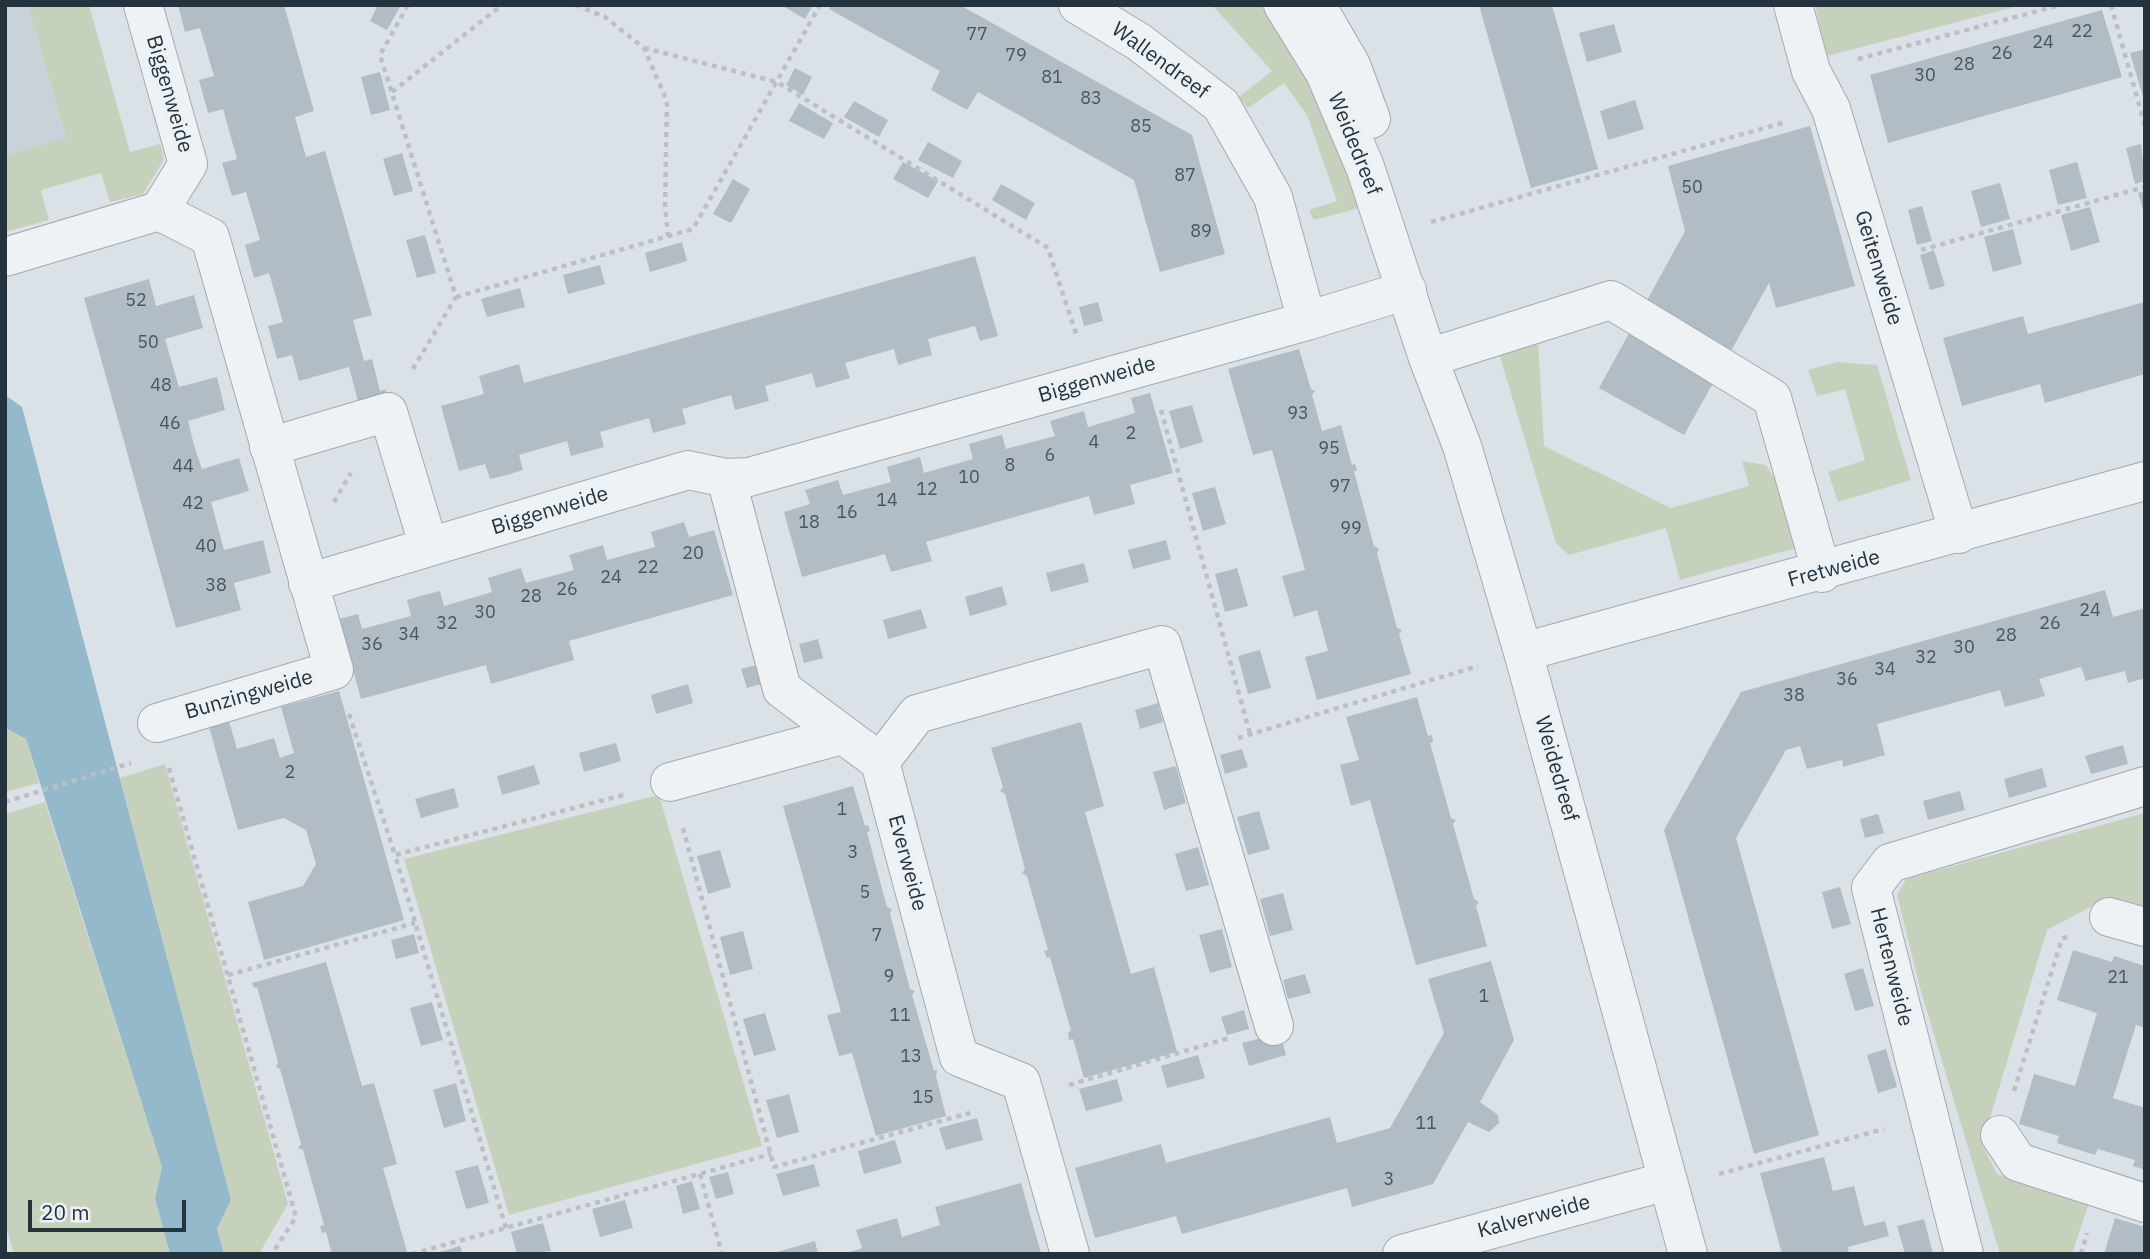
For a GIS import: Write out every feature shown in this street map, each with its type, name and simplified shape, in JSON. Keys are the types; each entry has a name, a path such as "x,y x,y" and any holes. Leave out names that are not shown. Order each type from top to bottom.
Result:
{"street":[{"name":"Biggenweide","path":"143,5 188,163 159,211"},
{"name":"Wallendreef","path":"1078,5 1139,42 1221,106 1273,197 1307,321"},
{"name":"Weidedreef","path":"1283,5 1325,73 1365,167 1428,358 1462,446 1523,652 1688,1254"},
{"name":"Weidedreef","path":"1316,5 1351,65 1385,159 1403,230 1407,290"},
{"name":"Geitenweide","path":"1793,5 1811,71 1831,109 1959,534"},
{"path":"5,257 159,211 210,237 304,570"},
{"name":"Biggenweide","path":"304,570 429,547 688,470 726,478 749,477 1149,366 1407,290"},
{"path":"1428,358 1611,300 1772,398 1822,573"},
{"path":"269,447 388,412 429,547"},
{"path":"726,478 782,689 880,762 918,714 1162,645 1274,1026"},
{"name":"Fretweide","path":"1523,652 1822,573 2145,481"},
{"name":"Bunzingweide","path":"157,723 334,670 304,570"},
{"path":"670,782 842,735"},
{"name":"Everweide","path":"880,762 959,1057 1021,1082 1070,1254"},
{"name":"Hertenweide","path":"1965,1254 1871,888 1890,863 2145,786"},
{"path":"2000,1135 2018,1162 2145,1203"},
{"name":"Kalverweide","path":"1402,1254 1667,1181"}],"path":[{"path":"408,5 380,55 456,297"},
{"path":"392,92 502,5"},
{"path":"576,5 605,17 644,48 777,82 1048,248 1091,382"},
{"path":"304,570 388,412 456,297 693,229 820,5"},
{"path":"1811,71 2060,5"},
{"path":"2111,5 2145,126"},
{"path":"644,48 667,101 665,205 668,236"},
{"path":"1403,230 1831,109"},
{"path":"1876,262 2145,187"},
{"path":"1149,366 1251,734"},
{"path":"1194,751 1523,652"},
{"path":"334,670 395,855 506,1228"},
{"path":"7,801 140,760"},
{"path":"169,766 296,1217 272,1254"},
{"path":"395,855 670,782 774,1167 1274,1026"},
{"path":"2000,1135 2062,939 2127,922"},
{"path":"228,975 415,923"},
{"path":"1719,1174 1929,1117"},
{"path":"412,1254 771,1154"},
{"path":"700,1174 722,1254"}],"shaded area":[{"path":"5,5 28,5 66,139 5,156"}],"green space":[{"path":"28,5 89,5 130,152 160,144 164,159 143,194 110,202 101,173 41,190 49,220 5,232 5,156 66,138"},
{"path":"1212,5 1261,5 1307,67 1340,143 1359,208 1314,220 1309,210 1337,201 1307,115 1284,83 1248,108 1239,97 1272,71"},
{"path":"1815,5 2022,5 1827,56"},
{"path":"1538,340 1544,446 1671,508 1749,486 1742,461 1766,465 1777,483 1796,548 1680,580 1666,528 1569,555 1556,543 1497,347"},
{"path":"1837,362 1877,365 1911,480 1838,502 1828,472 1865,460 1845,389 1817,396 1808,370"},
{"path":"5,728 26,739 39,783 5,792"},
{"path":"165,764 288,1204 259,1254 224,1254 217,1229 231,1200 120,778"},
{"path":"659,795 762,1146 509,1215 404,859"},
{"path":"45,802 162,1167 155,1198 170,1254 14,1254 5,1223 5,814"},
{"path":"2145,813 2145,908 2109,897 2047,930 1982,1144 1997,1174 2089,1203 2072,1254 2000,1254 1920,988 1897,895 1906,879"}],"water":[{"path":"5,395 22,407 231,1200 217,1229 224,1254 170,1254 155,1198 162,1167 26,739 5,728"}],"building":[{"path":"178,5 284,5 314,111 295,117 306,157 325,151 372,315 353,320 364,361 372,359 380,391 387,389 377,408 361,413 349,367 299,381 292,355 277,359 268,326 283,322 269,273 254,278 245,245 260,240 246,192 232,196 222,163 237,159 223,109 208,113 199,80 214,76 200,28 185,32"},
{"path":"378,5 401,5 387,30 370,21"},
{"path":"781,5 813,5 805,19"},
{"path":"831,5 960,5 1192,135 1225,254 1160,272 1134,180 978,92 967,110 931,90 940,71 829,9"},
{"path":"1479,5 1552,5 1598,169 1531,188"},
{"path":"2102,10 2122,77 1888,143 1870,75"},
{"path":"1614,24 1622,52 1587,62 1579,33"},
{"path":"2145,49 2145,100 2144,100 2130,53"},
{"path":"795,68 812,77 803,95 786,85"},
{"path":"380,72 390,110 371,115 361,77"},
{"path":"1635,100 1644,129 1608,140 1600,111"},
{"path":"854,101 888,120 879,137 844,117"},
{"path":"799,103 833,123 824,139 789,121"},
{"path":"1810,126 1855,286 1776,308 1769,283 1684,435 1599,388 1685,231 1668,166"},
{"path":"928,142 962,161 953,178 918,160"},
{"path":"2141,144 2145,181 2135,184 2126,148"},
{"path":"402,153 413,191 394,196 383,159"},
{"path":"903,162 938,181 928,198 893,179"},
{"path":"2077,162 2087,198 2058,205 2049,170"},
{"path":"733,179 750,189 731,223 713,214"},
{"path":"2000,183 2010,219 1981,227 1971,191"},
{"path":"1001,184 1035,203 1026,220 992,200"},
{"path":"2145,191 2145,213 2144,213 2138,193"},
{"path":"1922,206 1932,241 1917,245 1908,210"},
{"path":"2090,207 2100,242 2071,251 2061,215"},
{"path":"2013,229 2022,264 1993,272 1984,237"},
{"path":"425,235 436,273 417,278 406,240"},
{"path":"682,242 687,261 650,272 645,253"},
{"path":"1934,250 1945,286 1930,290 1920,255"},
{"path":"975,256 998,336 980,341 975,326 928,339 932,355 898,365 894,349 845,363 850,378 816,388 812,373 765,386 769,401 735,410 731,395 682,409 686,424 653,433 649,418 600,432 604,447 571,456 567,441 519,455 523,470 507,475 490,479 485,464 459,471 441,406 484,394 479,376 519,364 524,383"},
{"path":"600,265 605,284 568,294 563,275"},
{"path":"149,279 156,306 194,295 203,328 165,339 179,387 217,377 225,410 188,421 194,445 202,469 239,458 249,491 211,502 224,550 263,540 271,573 234,583 241,610 176,628 84,298"},
{"path":"520,288 525,307 487,317 481,299"},
{"path":"1098,302 1103,321 1084,326 1079,307"},
{"path":"2145,302 2145,374 2045,403 2040,384 1962,406 1943,338 2023,316 2028,334"},
{"path":"1299,349 1311,389 1315,391 1312,395 1322,431 1341,425 1352,465 1355,464 1357,471 1354,471 1364,509 1374,546 1379,549 1377,553 1397,628 1402,630 1399,634 1411,674 1317,700 1305,657 1328,651 1317,610 1294,617 1282,576 1305,570 1272,450 1253,455 1228,369"},
{"path":"1150,393 1173,473 1130,485 1135,504 1094,515 1089,496 926,542 932,561 891,572 885,554 802,577 784,512 810,504 805,490 838,480 843,495 891,482 887,467 920,457 924,473 973,459 969,444 986,439 1002,435 1006,449 1055,436 1050,421 1084,411 1088,427 1135,413 1131,398"},
{"path":"1192,405 1203,442 1180,449 1169,411"},
{"path":"1215,487 1226,524 1203,531 1192,493"},
{"path":"684,522 689,537 714,530 733,595 569,641 574,660 491,684 486,665 361,699 339,619 358,614 362,629 411,616 407,600 440,591 444,606 492,592 488,578 521,568 526,583 574,570 569,555 603,545 607,560 655,547 651,532"},
{"path":"1166,540 1171,559 1133,569 1128,550"},
{"path":"1084,563 1089,582 1051,592 1046,573"},
{"path":"1237,568 1248,606 1225,612 1215,574"},
{"path":"1002,586 1007,605 970,616 965,597"},
{"path":"2105,590 2113,617 2145,608 2145,678 2128,683 2125,671 2086,681 2081,667 2039,679 2045,696 2005,707 2000,690 1877,724 1885,755 1843,767 1842,760 1807,769 1800,746 1786,750 1736,838 1819,1135 1754,1154 1664,830 1741,692"},
{"path":"921,609 927,628 888,639 883,620"},
{"path":"818,639 823,658 804,663 799,644"},
{"path":"1260,650 1271,688 1248,694 1238,656"},
{"path":"760,664 765,683 747,688 741,669"},
{"path":"688,684 693,703 656,714 651,695"},
{"path":"339,691 404,920 264,960 248,902 303,886 316,864 306,830 284,818 238,830 209,727 229,721 237,749 274,738 280,758 294,753 281,707"},
{"path":"1417,697 1428,736 1432,735 1433,742 1430,743 1451,818 1456,820 1453,824 1474,899 1479,902 1476,906 1487,946 1416,965 1370,800 1351,806 1340,765 1359,760 1346,717"},
{"path":"1158,703 1163,722 1140,729 1135,710"},
{"path":"1081,722 1104,806 1085,812 1131,974 1154,967 1177,1052 1084,1078 1073,1039 1069,1040 1068,1032 1071,1031 1050,957 1047,958 1044,951 1048,950 1027,876 1022,873 1025,869 1005,794 1000,791 1003,787 991,748"},
{"path":"616,743 621,761 584,772 579,753"},
{"path":"2123,745 2128,764 2091,774 2085,756"},
{"path":"1242,749 1248,767 1225,774 1220,755"},
{"path":"534,765 540,784 502,795 497,776"},
{"path":"1176,766 1186,803 1164,810 1153,772"},
{"path":"2042,768 2047,787 2009,798 2004,779"},
{"path":"853,786 865,826 868,825 870,831 867,832 887,907 892,909 890,914 910,989 915,991 912,995 934,1071 937,1069 936,1076 946,1116 876,1136 852,1053 839,1056 827,1015 841,1012 783,806"},
{"path":"454,788 459,807 421,818 415,799"},
{"path":"1960,791 1965,810 1928,820 1923,801"},
{"path":"1259,811 1270,849 1248,855 1237,817"},
{"path":"1878,814 1884,833 1865,838 1860,819"},
{"path":"1198,847 1209,885 1186,891 1175,854"},
{"path":"720,850 731,887 708,894 697,856"},
{"path":"1840,887 1851,924 1832,929 1822,892"},
{"path":"1283,893 1293,930 1270,936 1260,899"},
{"path":"1222,929 1232,967 1210,973 1199,935"},
{"path":"743,931 753,969 730,975 720,937"},
{"path":"414,934 419,953 396,959 391,940"},
{"path":"2073,950 2112,962 2114,956 2145,966 2145,1028 2136,1025 2113,1098 2145,1108 2145,1170 2133,1166 2135,1160 2098,1149 2095,1155 2057,1143 2059,1136 2019,1124 2034,1074 2075,1086 2097,1013 2057,1000"},
{"path":"1491,961 1514,1040 1480,1102 1498,1115 1499,1123 1489,1132 1468,1122 1433,1184 1352,1207 1347,1188 1182,1234 1176,1216 1095,1238 1075,1168 1161,1144 1166,1163 1330,1117 1337,1143 1390,1128 1444,1033 1428,979"},
{"path":"326,962 362,1086 374,1083 397,1164 383,1168 407,1252 400,1254 332,1254 326,1232 322,1233 320,1226 324,1225 303,1150 298,1148 301,1144 280,1069 276,1067 278,1062 257,987 254,988 252,983"},
{"path":"1863,968 1874,1006 1855,1011 1844,974"},
{"path":"1305,974 1311,993 1288,999 1283,980"},
{"path":"432,1002 443,1040 421,1046 410,1008"},
{"path":"1244,1010 1249,1029 1227,1035 1221,1017"},
{"path":"765,1013 776,1050 754,1056 743,1019"},
{"path":"1280,1033 1286,1055 1249,1066 1242,1043"},
{"path":"1886,1049 1897,1087 1878,1093 1867,1055"},
{"path":"1198,1055 1205,1078 1167,1088 1161,1066"},
{"path":"1117,1079 1123,1101 1086,1111 1079,1089"},
{"path":"456,1083 466,1121 444,1128 433,1090"},
{"path":"789,1094 799,1132 777,1138 766,1100"},
{"path":"977,1118 983,1140 946,1150 939,1128"},
{"path":"895,1140 902,1163 864,1174 858,1151"},
{"path":"1824,1157 1833,1191 1854,1186 1864,1226 1885,1221 1889,1236 1848,1247 1849,1254 1782,1254 1760,1173"},
{"path":"814,1164 820,1186 783,1196 776,1174"},
{"path":"478,1165 489,1203 466,1209 455,1171"},
{"path":"728,1172 734,1194 716,1199 709,1177"},
{"path":"692,1181 700,1209 683,1214 676,1186"},
{"path":"1021,1183 1041,1253 844,1254 862,1248 856,1230 897,1218 902,1237 940,1225 935,1207"},
{"path":"625,1200 633,1228 600,1237 592,1209"},
{"path":"2115,1218 2145,1227 2145,1254 2104,1254"},
{"path":"1924,1219 1933,1254 1905,1254 1897,1226"},
{"path":"543,1223 551,1251 517,1254 511,1232"},
{"path":"815,1241 818,1254 774,1254 774,1253"},
{"path":"460,1246 463,1254 437,1254 437,1253"}]}
